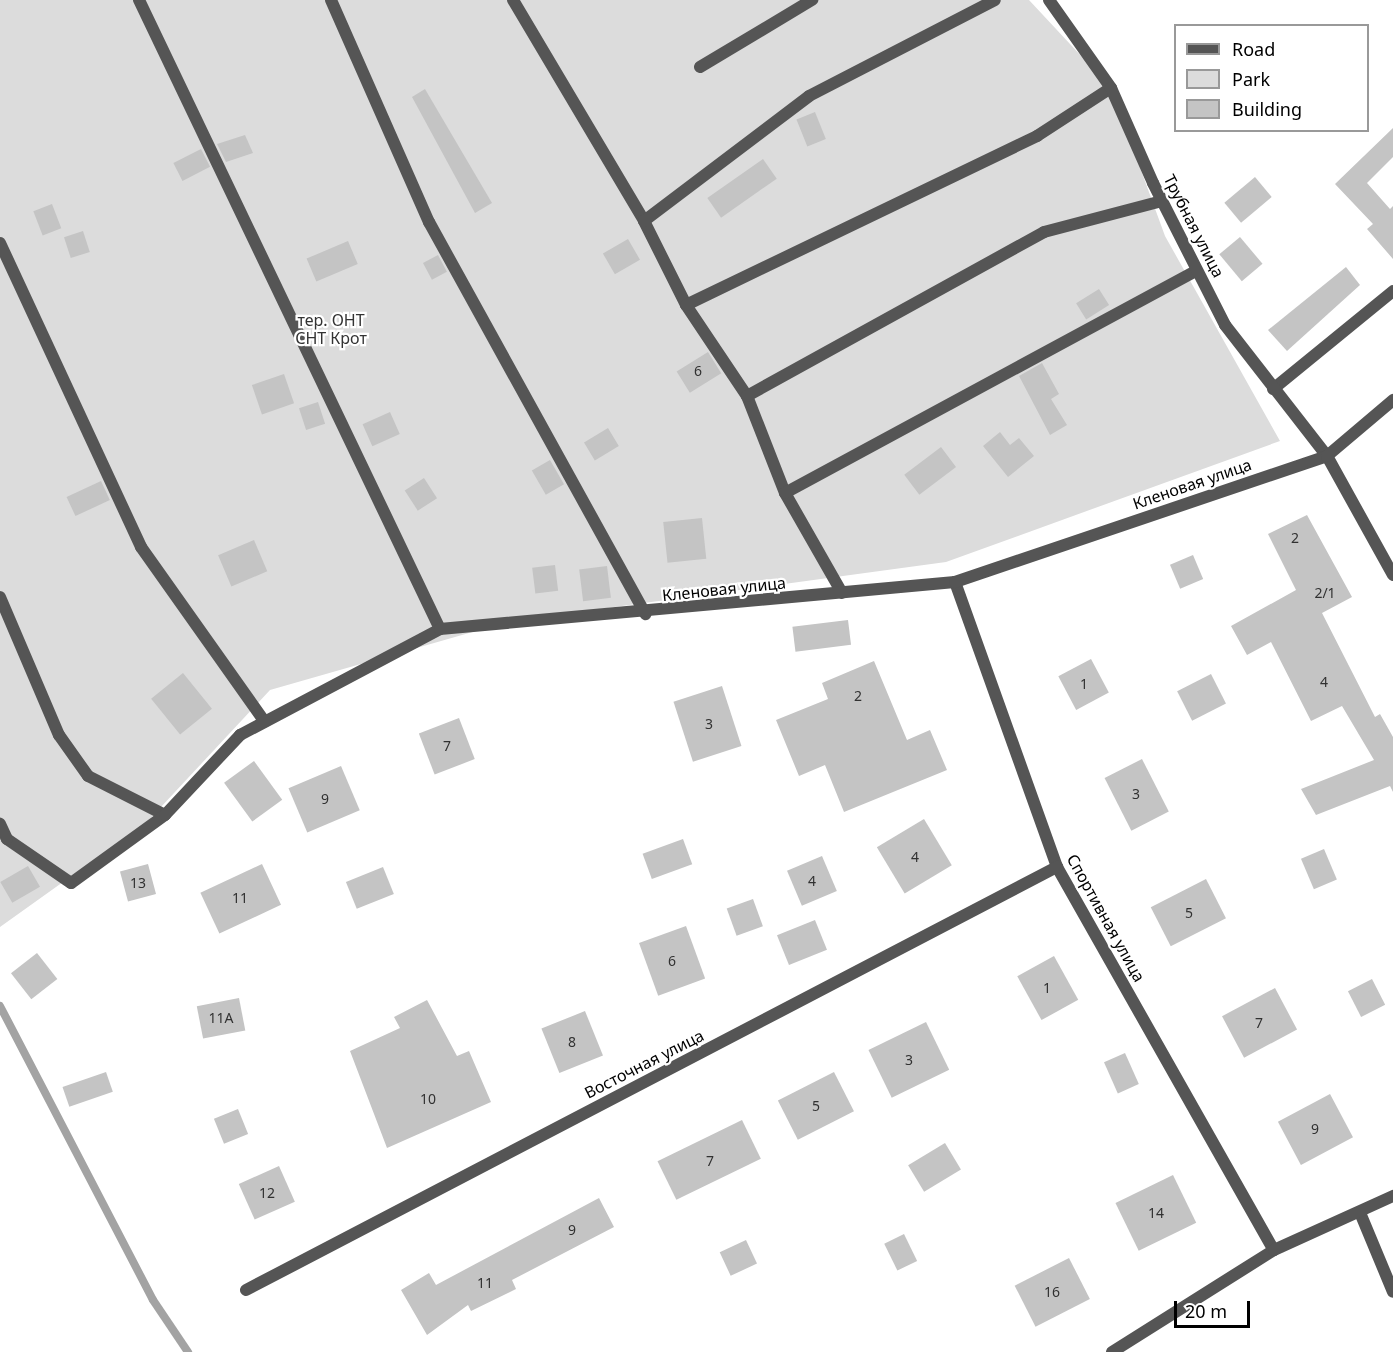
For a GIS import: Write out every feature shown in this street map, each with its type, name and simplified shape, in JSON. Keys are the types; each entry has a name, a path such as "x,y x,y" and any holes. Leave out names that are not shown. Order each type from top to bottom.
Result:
{"street":[{"path":"139,0 440,629"},
{"path":"331,0 429,222 645,614"},
{"path":"513,0 644,221 686,305 747,396 785,493 842,593"},
{"path":"700,68 812,0"},
{"path":"644,221 809,96 995,0"},
{"name":"Трубная улица","path":"1049,0 1111,88 1162,201 1226,325 1327,456 1393,575"},
{"path":"686,305 1037,136 1111,88"},
{"path":"747,396 1044,232 1162,201"},
{"path":"0,243 141,547 265,722"},
{"path":"785,493 1197,270"},
{"path":"1274,389 1393,291"},
{"path":"1327,456 1393,400"},
{"name":"Кленовая улица","path":"0,824 7,839 71,883 165,815 240,735 440,629 645,614 955,582 1327,456"},
{"name":"Спортивная улица","path":"955,582 1057,867 1274,1250"},
{"path":"0,597 59,735 88,776 165,815"},
{"name":"Восточная улица","path":"246,1290 1057,867"},
{"path":"1112,1352 1274,1250 1360,1215 1393,1196"},
{"path":"1360,1215 1393,1292"}],"green space":[{"name":"тер. ОНТ СНТ Крот","path":"0,0 1029,0 1111,88 1165,236 1280,441 946,562 511,621 270,690 147,822 0,927"}],"building":[{"path":"425,89 492,203 475,213 412,97"},
{"path":"815,112 826,139 807,146 796,119"},
{"path":"1393,128 1393,157 1367,183 1390,209 1393,206 1393,259 1367,229 1373,224 1335,184"},
{"path":"245,135 253,153 226,162 217,144"},
{"path":"201,149 210,167 182,181 173,163"},
{"path":"763,159 777,179 721,218 707,198"},
{"path":"1255,177 1272,197 1241,223 1224,203"},
{"path":"52,204 61,228 43,235 33,211"},
{"path":"83,231 90,252 71,258 64,237"},
{"path":"1240,237 1262,264 1242,281 1219,254"},
{"path":"628,239 640,260 615,274 603,254"},
{"path":"348,241 358,264 316,282 307,259"},
{"path":"438,255 447,272 432,280 423,263"},
{"path":"1346,267 1360,285 1287,351 1268,330"},
{"path":"1099,289 1109,305 1086,319 1076,303"},
{"path":"708,352 721,373 690,393 677,372"},
{"path":"1042,363 1059,394 1051,399 1067,425 1050,435 1019,376"},
{"path":"284,374 294,403 262,414 252,385"},
{"path":"318,402 325,424 306,430 299,408"},
{"path":"390,412 400,434 372,446 363,424"},
{"path":"608,428 619,446 595,460 584,442"},
{"path":"1000,432 1010,445 1019,438 1034,456 1008,477 983,446"},
{"path":"941,447 956,467 919,495 904,475"},
{"path":"550,460 564,484 546,495 532,470"},
{"path":"424,478 437,498 418,511 405,491"},
{"path":"101,481 110,500 75,516 67,497"},
{"path":"1307,515 1352,597 1322,613 1375,717 1380,714 1393,737 1393,792 1390,786 1316,815 1301,789 1374,760 1342,706 1311,721 1271,642 1247,655 1231,626 1296,590 1268,534"},
{"path":"702,518 706,559 667,563 663,522"},
{"path":"254,540 267,571 231,587 218,555"},
{"path":"1193,555 1203,579 1180,589 1170,565"},
{"path":"555,565 558,591 535,594 532,568"},
{"path":"607,566 611,598 583,601 579,569"},
{"path":"848,620 851,645 795,652 792,627"},
{"path":"1091,659 1109,693 1076,710 1058,676"},
{"path":"874,661 907,740 930,730 947,770 844,812 825,765 799,776 776,720 828,699 822,683"},
{"path":"183,673 212,709 180,735 151,699"},
{"path":"1211,674 1226,703 1192,721 1177,691"},
{"path":"722,686 741,746 693,762 673,702"},
{"path":"459,718 475,759 435,774 419,733"},
{"path":"1142,759 1169,812 1131,831 1105,778"},
{"path":"254,761 282,800 252,822 224,783"},
{"path":"341,766 360,810 307,832 289,788"},
{"path":"924,819 952,865 905,894 877,847"},
{"path":"683,839 692,864 652,879 643,854"},
{"path":"1324,849 1337,879 1314,889 1301,859"},
{"path":"822,856 837,891 802,906 787,871"},
{"path":"148,864 156,894 128,901 120,872"},
{"path":"262,864 281,905 219,934 200,893"},
{"path":"28,866 40,887 12,903 0,882"},
{"path":"383,867 394,894 357,909 346,882"},
{"path":"1206,879 1226,918 1171,946 1151,907"},
{"path":"753,899 763,926 737,936 727,909"},
{"path":"815,920 827,950 789,965 777,935"},
{"path":"686,926 705,979 658,996 639,943"},
{"path":"37,953 57,979 31,999 11,973"},
{"path":"1054,956 1078,1000 1042,1020 1017,976"},
{"path":"1372,979 1385,1005 1361,1017 1348,991"},
{"path":"1275,988 1297,1029 1244,1058 1222,1016"},
{"path":"239,998 245,1030 203,1039 197,1006"},
{"path":"427,1000 457,1056 469,1051 491,1102 387,1148 350,1051 400,1028 394,1017"},
{"path":"585,1011 603,1056 559,1073 541,1029"},
{"path":"926,1022 949,1070 892,1098 868,1050"},
{"path":"1125,1053 1139,1084 1118,1093 1104,1062"},
{"path":"106,1072 113,1092 69,1107 63,1087"},
{"path":"834,1072 854,1111 798,1140 778,1101"},
{"path":"1330,1094 1353,1137 1301,1165 1278,1122"},
{"path":"238,1109 248,1134 224,1144 214,1119"},
{"path":"742,1120 761,1159 676,1200 658,1161"},
{"path":"945,1143 961,1170 924,1192 908,1165"},
{"path":"279,1166 295,1202 255,1220 239,1184"},
{"path":"1173,1175 1196,1223 1139,1251 1115,1203"},
{"path":"599,1198 614,1227 512,1280 516,1289 471,1311 468,1305 427,1335 401,1290 429,1273 436,1285"},
{"path":"904,1234 917,1261 897,1271 884,1244"},
{"path":"746,1240 757,1264 731,1276 720,1252"},
{"path":"1069,1258 1090,1299 1036,1327 1015,1286"}],"waterway":[{"path":"0,1006 153,1300 188,1352"}]}
